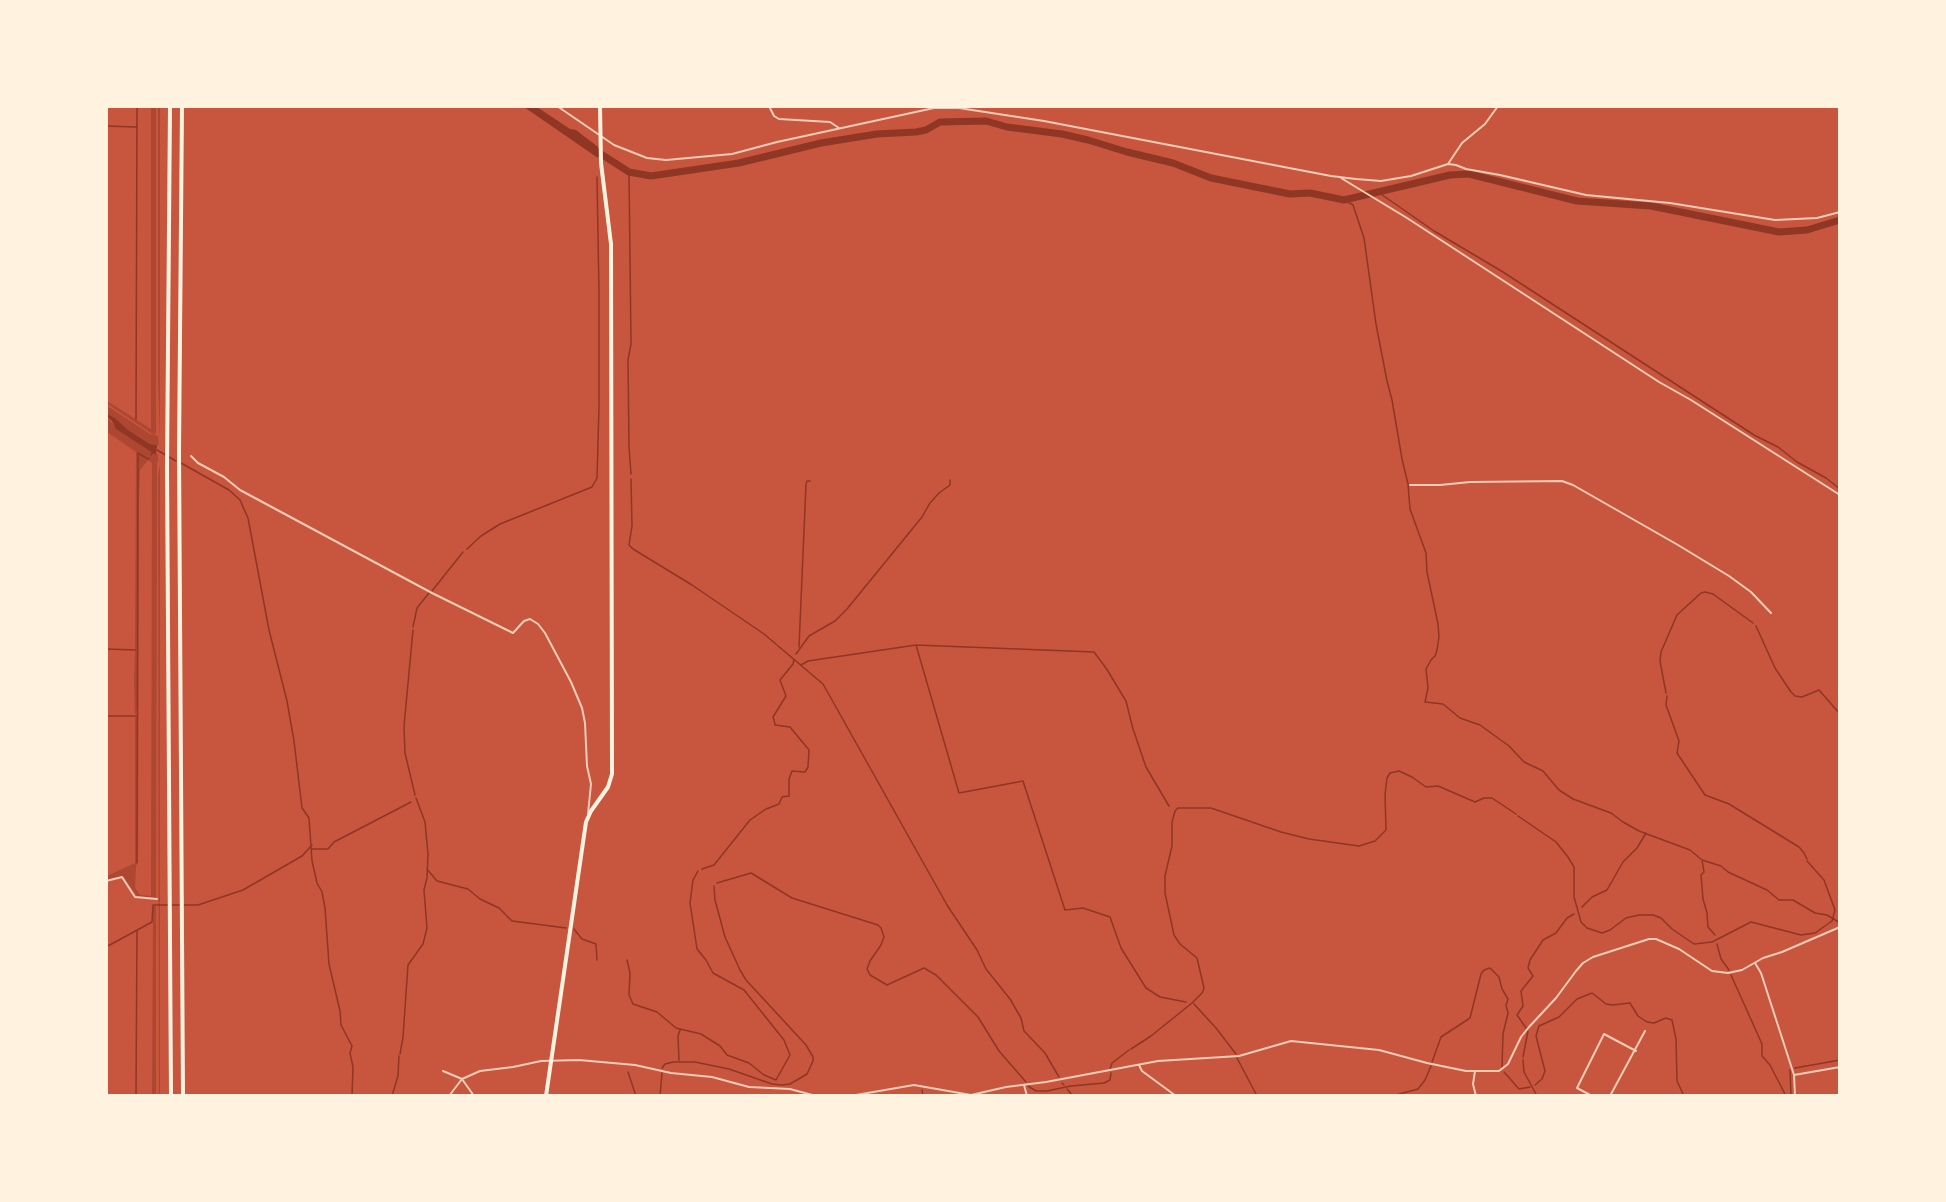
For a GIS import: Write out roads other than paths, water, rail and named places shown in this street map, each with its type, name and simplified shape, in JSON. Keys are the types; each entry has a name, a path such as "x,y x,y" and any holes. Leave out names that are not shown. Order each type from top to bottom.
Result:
{"main road":[{"path":"170,106 167,467 171,1095"},
{"path":"182,106 179,474 183,1095"},
{"path":"546,1095 588,816 608,787 612,774 611,244 601,163 600,106"}],"street":[{"path":"557,106 614,145 630,153 666,160 732,154 934,108 959,108 1173,145 1339,177 1381,181 1411,176 1448,164 1586,195 1670,203 1775,220 1817,218 1839,212"},
{"path":"770,106 774,116 779,119 830,122 839,128"},
{"path":"1448,164 1462,143 1485,124 1498,106"},
{"path":"1339,177 1839,495"},
{"path":"191,456 194,461 224,477 240,490 432,593 513,633 521,623 527,620 532,620 537,624 545,633 582,708 587,766 591,784 588,816"},
{"path":"1410,485 1562,481 1573,485 1729,576 1751,592 1771,613"},
{"path":"106,881 123,877 135,897 157,899"},
{"path":"850,1095 914,1085 971,1095 1158,1061 1239,1056 1283,1042 1304,1041 1379,1050 1427,1063 1493,1072 1504,1069 1521,1037 1556,998 1576,970 1593,957 1649,939 1669,944 1705,967 1728,974 1839,927"},
{"path":"1755,963 1761,973 1794,1075 1795,1095"},
{"path":"1610,1095 1645,1031"},
{"path":"1592,1095 1577,1088 1604,1034 1636,1051"},
{"path":"449,1095 462,1079 480,1071 541,1061 579,1060 635,1065 671,1073 712,1077 749,1087 790,1089 816,1095"},
{"path":"1139,1065 1142,1071 1176,1095"},
{"path":"1794,1075 1839,1067"},
{"path":"443,1071 462,1079 474,1095"},
{"path":"1475,1071 1473,1084 1476,1095"},
{"path":"1024,1085 1027,1095"}],"waterway":[{"path":"136,419 137,106"},
{"path":"590,147 629,172 651,176 739,163 821,143 877,134 916,132 926,130 940,122 986,121 1007,127 1062,134 1088,140 1173,163 1211,178 1290,194 1310,193 1344,200 1450,175 1469,174 1577,201 1651,206 1779,232 1807,230 1840,220"},
{"path":"106,126 136,127"},
{"path":"629,172 631,344 628,360 631,474"},
{"path":"467,549 481,536 500,524 592,487 597,478 599,406 597,177"},
{"path":"1378,192 1434,231 1503,272 1840,489"},
{"path":"1344,200 1353,205 1364,238 1376,324 1408,484 1410,509 1426,553 1427,572 1438,624 1437,650 1426,669 1428,688 1425,702 1443,704 1460,718 1480,725 1509,746 1524,762 1543,771 1559,790 1573,799 1611,813 1639,831 1690,850 1702,860 1721,866 1728,872 1767,890 1779,900 1793,900 1815,913 1827,915 1840,924"},
{"path":"157,450 176,461"},
{"path":"137,863 138,453 149,458"},
{"path":"181,463 229,490 240,500 248,518 269,630 287,701 302,808 309,818 312,861 325,908 329,964 341,1025 352,1046 350,1053 353,1067 352,1096"},
{"path":"631,479 632,526 629,545 764,634 823,684 947,905 977,950 986,969 1010,999 1021,1018 1024,1031 1045,1053 1059,1077"},
{"path":"796,654 809,636 835,621 847,609 922,517 930,503 950,485 950,480"},
{"path":"799,647 806,484 810,481"},
{"path":"432,591 463,552"},
{"path":"413,627 417,608 429,593"},
{"path":"1666,693 1660,661 1661,652 1677,615 1701,593 1713,594 1753,623"},
{"path":"1756,626 1775,668 1791,692 1795,696 1802,697 1819,690 1840,714"},
{"path":"413,630 404,726 405,753 415,795"},
{"path":"916,645 959,793 1023,781 1065,910 1083,908 1110,917 1121,948 1146,988 1160,997 1186,1002"},
{"path":"801,665 808,661 916,645 1094,652 1126,701 1146,767 1169,806"},
{"path":"106,649 136,650"},
{"path":"702,869 714,865 750,820 766,809 779,804 782,797 789,796 789,779 792,771 805,772 808,767 809,750 790,727 775,725 773,717 786,696 780,680 793,664 794,659"},
{"path":"1667,696 1666,705 1679,741 1677,753 1705,795 1729,804 1799,847 1807,859"},
{"path":"106,716 136,716"},
{"path":"1131,1049 1192,1003 1204,988 1197,958 1180,944 1174,935 1165,893 1165,876 1172,846 1172,822 1178,808 1211,808 1281,832 1309,839 1359,846 1375,841 1386,830 1387,778 1390,773 1399,771 1426,787 1438,786 1475,802 1484,798 1492,798 1516,814"},
{"path":"400,1054 408,965 423,944 427,928 424,890 428,854 425,822 416,798"},
{"path":"312,849 328,849 334,842 411,802"},
{"path":"1518,816 1556,842 1568,857 1574,867 1574,897 1581,922 1587,928 1602,933 1626,918 1639,915 1653,915 1661,918 1672,929 1694,944 1712,942 1751,922 1801,935 1815,933 1832,921 1835,910 1824,880 1807,861"},
{"path":"1582,907 1592,897 1607,890 1623,862 1637,848 1646,833"},
{"path":"106,947 152,922 153,905 198,905 243,890 302,856 312,845"},
{"path":"1702,860 1703,899 1708,927 1715,935"},
{"path":"427,869 437,881 468,889 480,899 499,908 512,921 566,928"},
{"path":"627,960 630,973 629,995 633,1004 657,1012 676,1028 701,1034 720,1046 727,1055 749,1063 764,1075 776,1080 790,1055 784,1040 744,990 713,973 697,949 690,903 693,880 698,871"},
{"path":"717,883 751,873 792,898 878,925 884,937 867,969 870,975 887,985 924,968 936,975 978,1017 999,1051 1026,1082"},
{"path":"662,1068 665,1064 673,1062 695,1062 729,1069 772,1084 782,1085 790,1084 807,1074 813,1061 806,1045 746,980 740,970 725,937 715,900 714,886"},
{"path":"1526,1028 1517,1015 1523,1006 1521,991 1533,976 1528,968 1530,960 1543,940 1556,933 1567,918 1574,914"},
{"path":"574,929 582,939 596,944 597,960"},
{"path":"136,1096 137,931"},
{"path":"1717,944 1721,959 1729,970"},
{"path":"1432,1062 1441,1037 1470,1018 1481,974 1490,968 1499,977 1508,999 1506,1005 1508,1013 1503,1034 1502,1067"},
{"path":"1731,975 1762,1044 1762,1056 1770,1065 1786,1096"},
{"path":"1535,1085 1542,1079 1545,1071 1536,1036 1539,1026 1559,1017 1577,999 1592,993 1606,1004 1630,1003 1638,1016 1647,1022 1654,1023 1666,1018 1672,1020 1676,1039 1677,1081 1684,1096"},
{"path":"1194,1004 1236,1054"},
{"path":"679,1060 680,1030"},
{"path":"1523,1057 1528,1031"},
{"path":"1110,1069 1112,1063 1129,1050"},
{"path":"392,1096 398,1076 399,1056"},
{"path":"1237,1058 1257,1096"},
{"path":"1523,1060 1524,1072 1537,1096"},
{"path":"1795,1068 1840,1060"},
{"path":"1392,1096 1418,1089 1431,1066"},
{"path":"1790,1070 1791,1096"},
{"path":"628,1072 636,1096"},
{"path":"1504,1072 1519,1089 1530,1087"},
{"path":"660,1096 662,1073"},
{"path":"1028,1086 1036,1091 1047,1091 1104,1083 1110,1080 1111,1073"},
{"path":"1067,1089 1073,1096"},
{"path":"922,1090 923,1096"}]}
